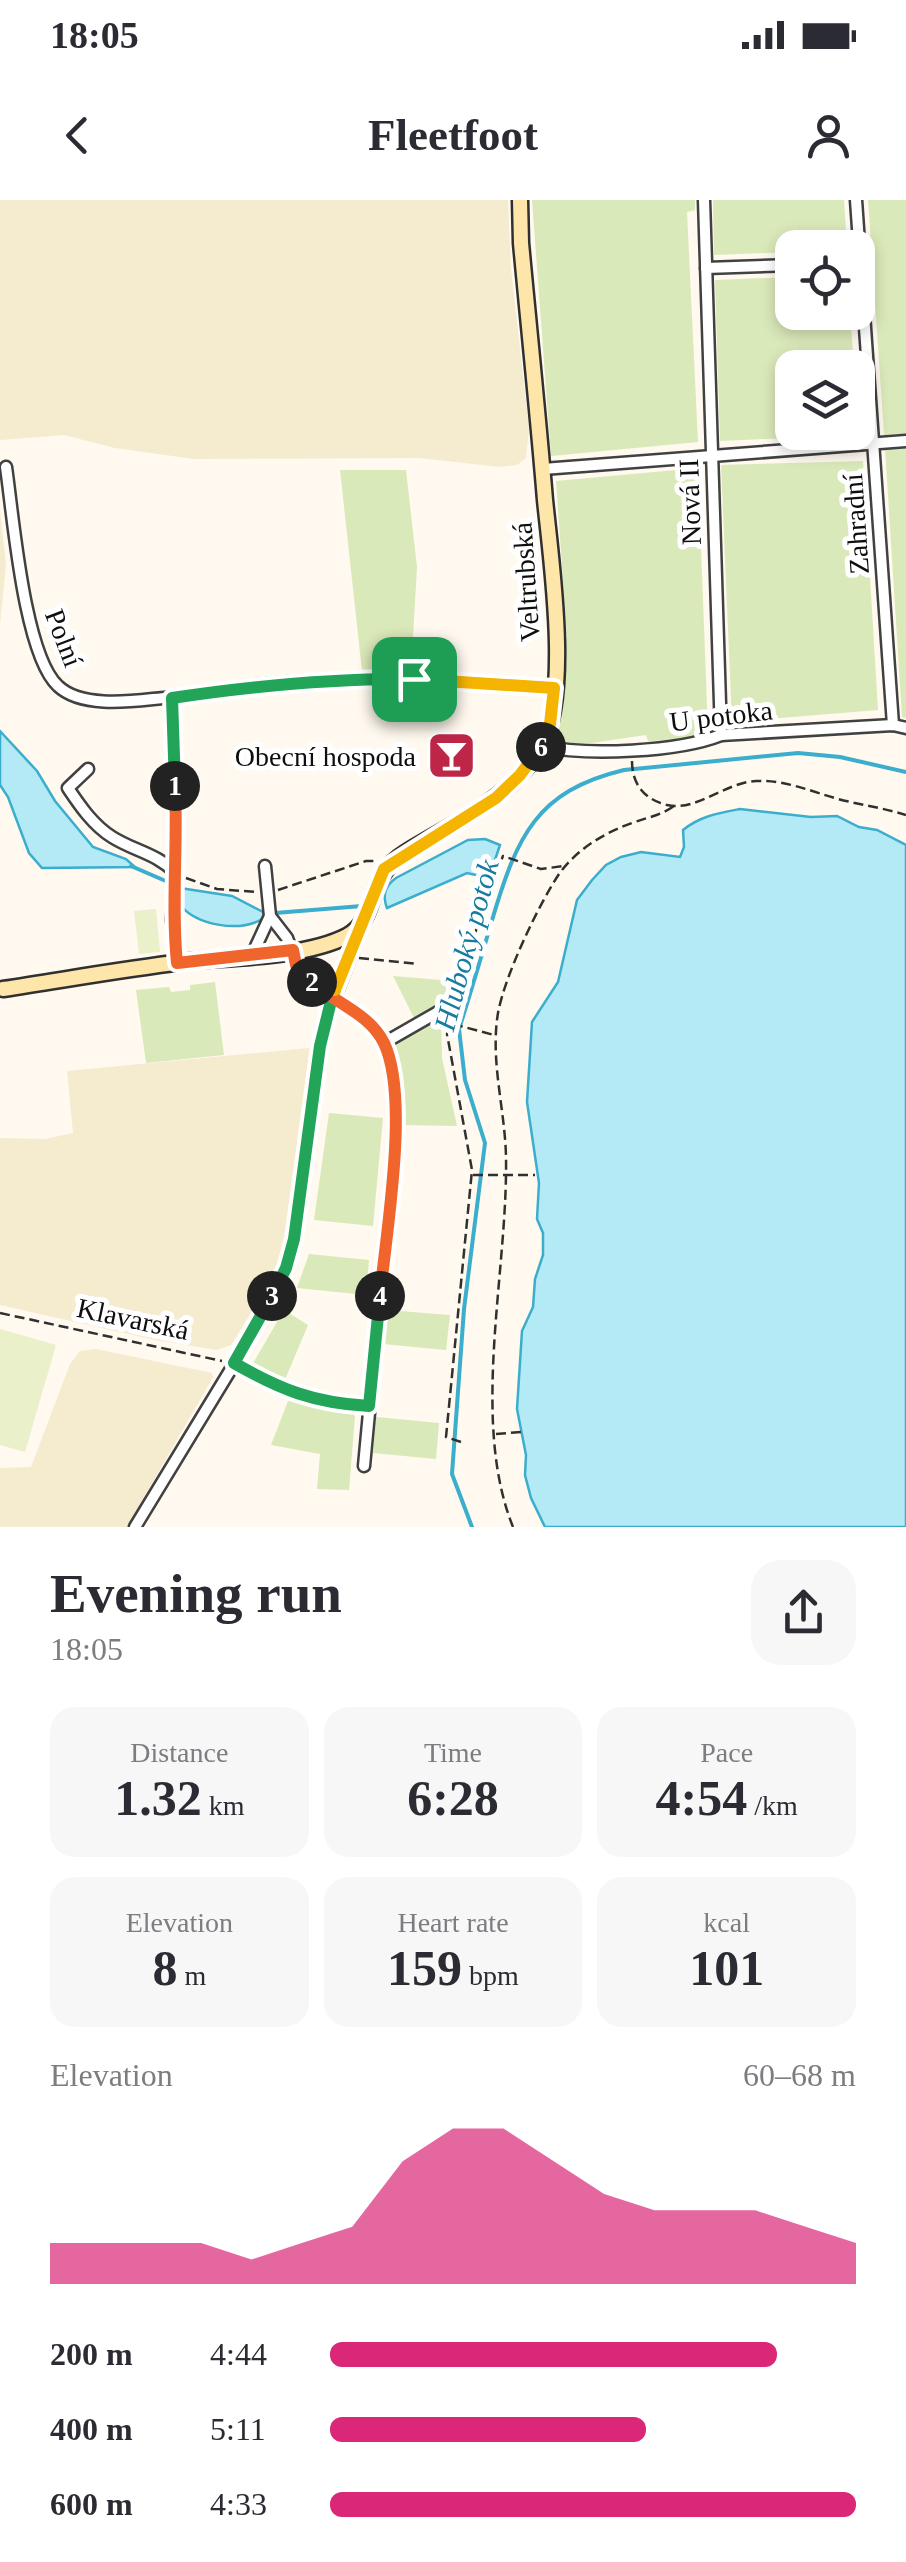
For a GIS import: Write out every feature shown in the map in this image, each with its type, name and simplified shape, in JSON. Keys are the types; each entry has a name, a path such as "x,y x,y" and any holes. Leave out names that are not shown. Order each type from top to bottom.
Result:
{"street":[{"name":"Veltrubská","path":"362,926 377,880 394,861 496,798 542,746 550,724 558,640 520,243 520,200"},
{"name":"Nová II","path":"704,200 721,735"},
{"name":"Zahradní","path":"856,200 857,230"},
{"path":"706,268 775,266"},
{"path":"875,446 906,442"},
{"path":"542,469 791,450"},
{"name":"Zahradní","path":"872,450 893,725"},
{"name":"Polní","path":"6,467 24,593 39,650 56,685 78,697 133,701 259,685 364,678 554,688"},
{"path":"172,698 176,873 172,920 177,963"},
{"name":"U potoka","path":"542,746 585,752 670,746 721,735 893,725 906,728"},
{"path":"88,769 68,788 90,818 114,839 162,859 176,873"},
{"path":"265,866 270,916 293,950 296,965 320,991 374,1028 384,1043 394,1086 395,1136 364,1466"},
{"path":"252,954 270,916"},
{"path":"2,989 293,950 331,942 362,926"},
{"path":"136,1527 286,1268 294,1239 320,1046 332,997 362,926"},
{"path":"384,1043 438,1012"},
{"path":"234,1363 286,1391 369,1406"}],"path":[{"path":"632,762 632,776 646,794 674,806"},
{"path":"514,1527 494,1434 492,1371 506,1177 495,1036 508,982 543,902 572,857 602,836 661,815 674,806 752,781 798,784 906,815"},
{"path":"462,1442 446,1437 472,1175 447,1034 484,902 502,856 541,869 565,866"},
{"path":"176,873 217,888 268,892 366,861 394,861"},
{"path":"350,957 418,964"},
{"path":"451,1024 495,1036"},
{"path":"472,1175 536,1175"},
{"name":"Klavarská","path":"0,1313 234,1363"},
{"path":"494,1434 521,1432"}],"shaded area":[{"path":"0,200 508,200 511,269 529,428 526,458 517,465 500,467 419,458 194,459 115,448 64,435 0,440"},
{"path":"0,511 6,564 0,625"},
{"path":"310,1048 284,1253 274,1277 231,1345 217,1350 155,1340 0,1305 0,1138 45,1139 73,1133 67,1071"},
{"path":"96,1349 212,1373 213,1377 127,1527 0,1527 0,1468 31,1467 70,1364 80,1351"}],"green space":[{"path":"532,200 695,200 695,210 687,212 698,442 551,456"},
{"path":"713,200 844,200 846,230 775,230 775,253 714,255"},
{"path":"868,200 906,200 906,434 884,435 875,303 875,230 870,230"},
{"path":"775,278 775,330 851,330 853,350 775,350 775,439 720,441 715,280"},
{"path":"906,447 906,718 902,717 885,448"},
{"path":"863,461 878,710 732,722 721,465"},
{"path":"698,468 708,731 671,740 648,741 646,735 578,745 563,742 556,727 563,639 567,638 556,481"},
{"path":"340,470 406,470 417,567 411,671 362,671"},
{"path":"156,909 160,952 139,954 134,911"},
{"path":"393,976 454,981 449,1002 416,1022"},
{"path":"215,982 224,1055 146,1063 136,990 169,987 171,992"},
{"path":"441,1018 442,1058 457,1126 403,1125 401,1082 392,1044"},
{"path":"329,1113 383,1118 373,1226 314,1220"},
{"path":"309,1254 369,1260 366,1295 297,1288"},
{"path":"284,1310 308,1325 284,1382 252,1365"},
{"path":"387,1310 450,1315 446,1350 383,1344"},
{"path":"0,1329 56,1345 25,1452 0,1445"},
{"path":"288,1401 355,1416 349,1490 317,1489 320,1454 271,1445"},
{"path":"376,1417 439,1423 436,1459 373,1453"}],"water":[{"path":"0,731 37,771 55,801 93,847 126,859 135,867 42,868 29,853 0,785"},
{"path":"740,809 837,816 906,845 906,1527 545,1527 525,1475 526,1455 517,1409 522,1331 533,1307 535,1279 543,1255 543,1233 537,1219 539,1183 527,1102 532,1022 558,982 577,900 606,865 641,852 680,857 683,830 689,825"},
{"path":"485,839 500,845 489,878 467,873 387,908 386,891 396,878 468,840"},
{"path":"180,888 232,896 265,913 264,918 231,926 207,922 179,904"}],"waterway":[{"name":"Hluboký potok","path":"472,1527 452,1474 464,1309 485,1143 465,1080 459,1029 502,889 522,841 534,821 570,791 624,770 798,753 840,757 906,772"},
{"path":"131,866 168,882"},
{"path":"275,913 362,906"}],"place":[{"name":"Obecní hospoda","path":"451,756"}],"route":[{"path":"414,679 259,685 172,698 177,836 172,920 177,963 293,950 296,965 320,991 332,997 320,1046 294,1239 286,1268 234,1363 286,1391 343,1404 369,1406 396,1104 384,1043 359,1014 332,997 384,869 481,809 509,786 542,746 553,707 554,688 414,679"}]}
